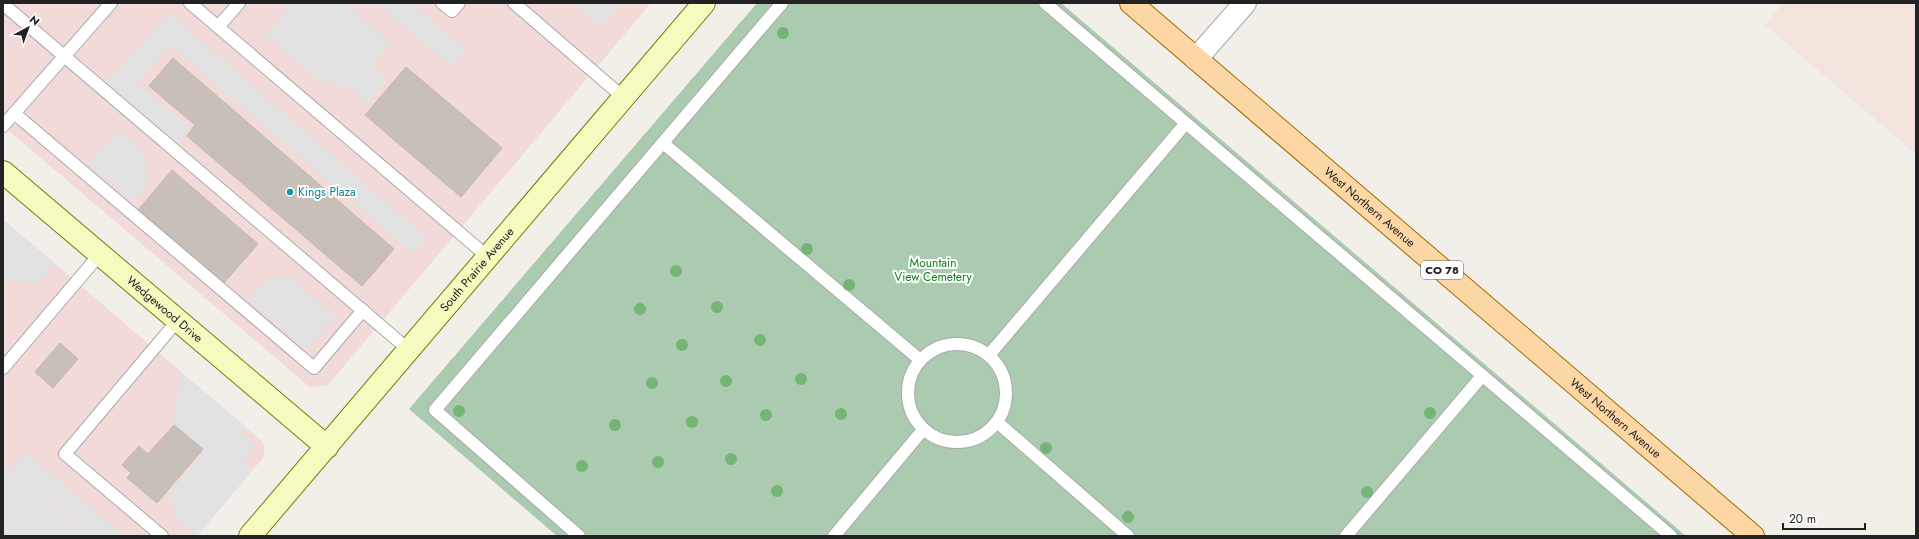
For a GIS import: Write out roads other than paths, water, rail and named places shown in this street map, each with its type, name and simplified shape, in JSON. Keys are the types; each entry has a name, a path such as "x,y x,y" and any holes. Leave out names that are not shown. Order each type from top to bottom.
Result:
{"main road":[{"name":"South Prairie Avenue","path":"257,534 327,447 704,3"},
{"name":"West Northern Avenue","path":"1131,3 1753,536"},
{"name":"Wedgewood Drive","path":"3,172 327,447"}],"street":[{"path":"1196,59 1245,3"}],"lane":[{"path":"3,126 111,3"},
{"path":"190,3 488,258"},
{"path":"218,27 239,3"},
{"path":"442,3 452,11 459,3"},
{"path":"514,3 624,98"},
{"path":"579,536 435,410 782,3"},
{"path":"1044,3 1671,536"},
{"path":"3,4 409,350"},
{"path":"14,113 314,368 363,310"},
{"path":"989,355 1186,123"},
{"path":"663,142 919,359"},
{"path":"3,368 100,254"},
{"path":"162,536 65,454 178,320"},
{"path":"953,343 971,345 989,355 1003,374 1006,387 1005,404 997,422 988,432 974,440 958,443 932,438 922,431 909,408 907,390 912,370 919,359 937,347 953,343"},
{"path":"1346,536 1482,376"},
{"path":"997,422 1128,536"},
{"path":"834,536 922,431"}],"place":[{"name":"Kings Plaza","path":"290,192"}],"park label":[{"name":"Mountain View Cemetery","path":"933,270"}]}
